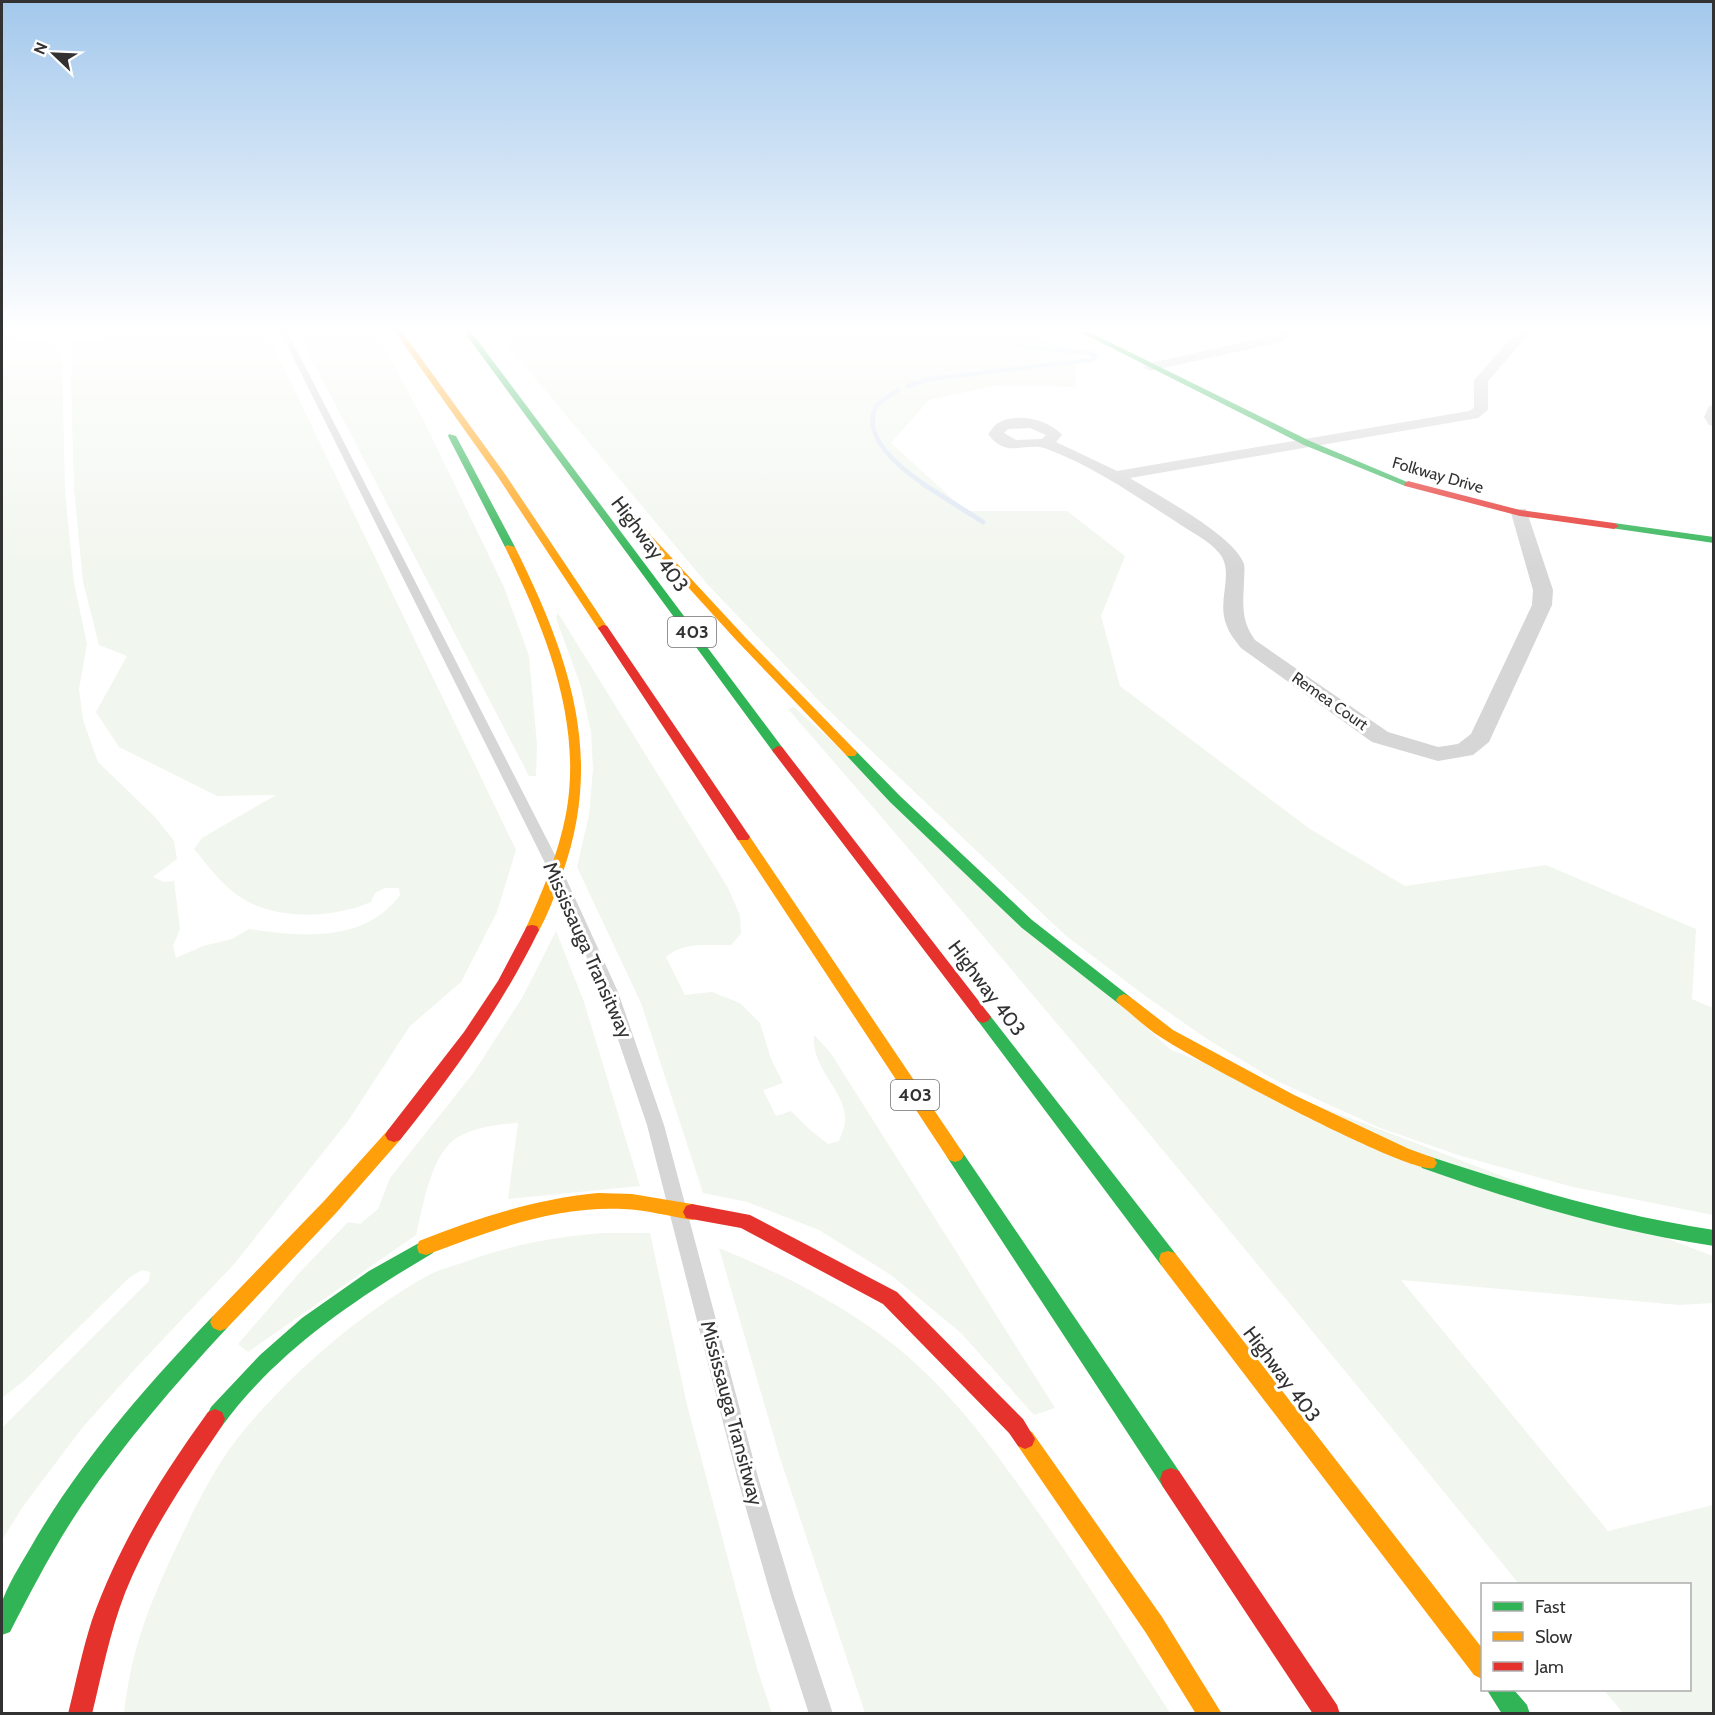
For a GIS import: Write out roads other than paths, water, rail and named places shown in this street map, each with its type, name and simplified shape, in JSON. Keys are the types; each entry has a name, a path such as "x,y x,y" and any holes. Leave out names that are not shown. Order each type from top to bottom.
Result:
{"main road":[{"path":"2,1624 43,1547 81,1488 128,1426 171,1375 352,1182 474,1034 528,940 562,859 574,800 576,762 572,720 564,688 550,643 533,601 438,409"},
{"name":"403","path":"453,409 502,476 1328,1713"},
{"name":"Highway 403","path":"525,409 800,779 1481,1666"},
{"name":"Folkway Drive","path":"1236,409 1306,443 1399,482 1520,513 1713,540"},
{"path":"583,486 608,494"},
{"path":"623,511 733,631 895,799 1027,924 1167,1034 1288,1100 1404,1155 1544,1200 1664,1232 1713,1238"},
{"path":"80,1713 104,1620 142,1534 189,1455 218,1415 270,1357 317,1316 351,1291 427,1246 515,1215 566,1204 624,1201 744,1221 890,1298 1016,1426 1154,1625 1210,1713"},
{"path":"1502,1691 1518,1713"}],"street":[{"path":"1115,476 1473,415 1481,409"},
{"name":"Remea Court","path":"1047,443 1115,476 1210,536 1227,550 1235,564 1233,614 1237,629 1248,644 1380,737 1438,754 1465,750 1482,737 1542,605 1543,590 1520,513"}],"lane":[{"name":"Mississauga Transitway","path":"322,409 509,778 581,925 610,992 628,1040 671,1182 764,1536 821,1713"}],"waterway":[{"path":"875,409 874,430 886,452 925,485"},
{"path":"923,484 983,522"}]}
